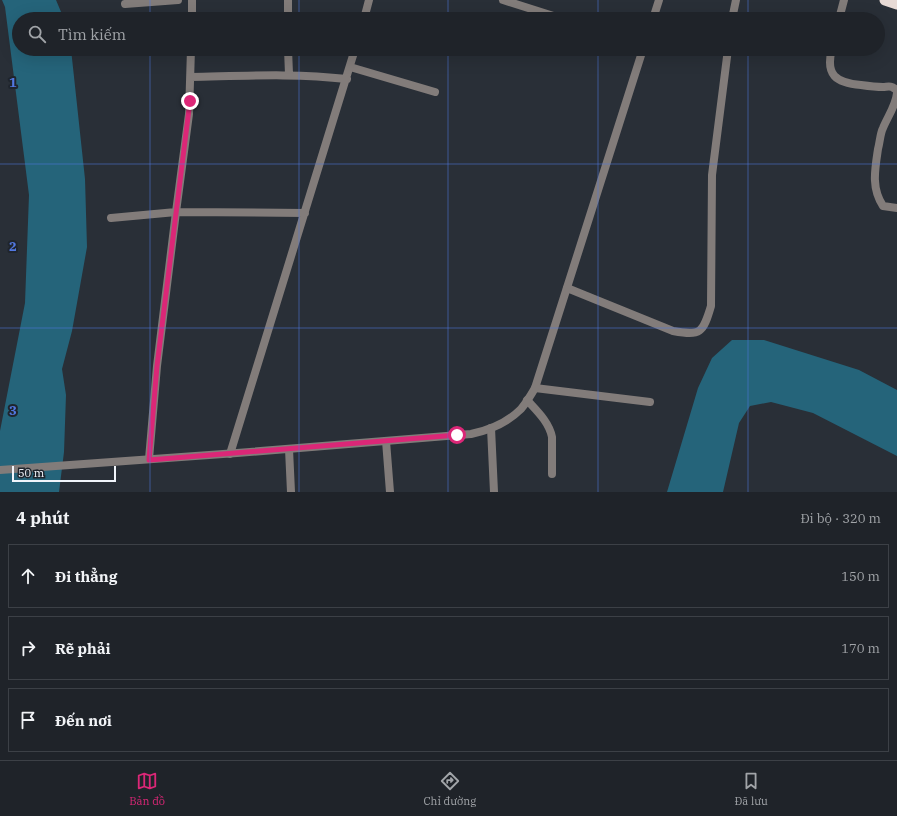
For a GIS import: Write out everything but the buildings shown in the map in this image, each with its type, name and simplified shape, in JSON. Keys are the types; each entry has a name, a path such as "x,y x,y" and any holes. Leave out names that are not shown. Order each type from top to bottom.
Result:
{"highway":[{"path":"885,0 897,4"}],"street":[{"path":"125,4 178,0"},
{"path":"192,0 192,12"},
{"path":"288,0 288,12"},
{"path":"366,12 369,0"},
{"path":"503,0 541,12"},
{"path":"654,12 658,0"},
{"path":"733,12 736,0"},
{"path":"841,12 844,0"},
{"path":"149,460 157,366 189,114 191,56"},
{"path":"288,56 289,74"},
{"path":"230,454 353,56"},
{"path":"0,470 230,454 471,434 501,424 522,408 535,388 641,56"},
{"path":"567,288 673,332 691,334 702,329 706,323 710,306 712,175 727,56"},
{"path":"830,56 830,67 832,73 837,79 848,84 895,88 897,93 891,111 882,130 875,166 875,187 879,200 883,206 897,208"},
{"path":"350,67 435,92"},
{"path":"191,77 289,74 315,75 347,79"},
{"path":"111,218 176,212 305,213"},
{"path":"535,388 650,402"},
{"path":"527,400 548,424 551,431 552,474"},
{"path":"491,428 494,492"},
{"path":"386,441 390,492"},
{"path":"289,449 291,492"}],"water":[{"path":"2,0 56,0 61,12 12,12 12,56 72,56 85,179 87,247 72,331 62,369 66,395 64,452 59,492 0,492 0,431 25,303 29,195 5,7"},
{"path":"732,340 764,340 859,370 897,390 897,456 813,413 771,402 750,406 739,423 723,492 667,492 698,388 712,358"}],"route":[{"path":"190,101 157,366 149,460 457,435"}]}
